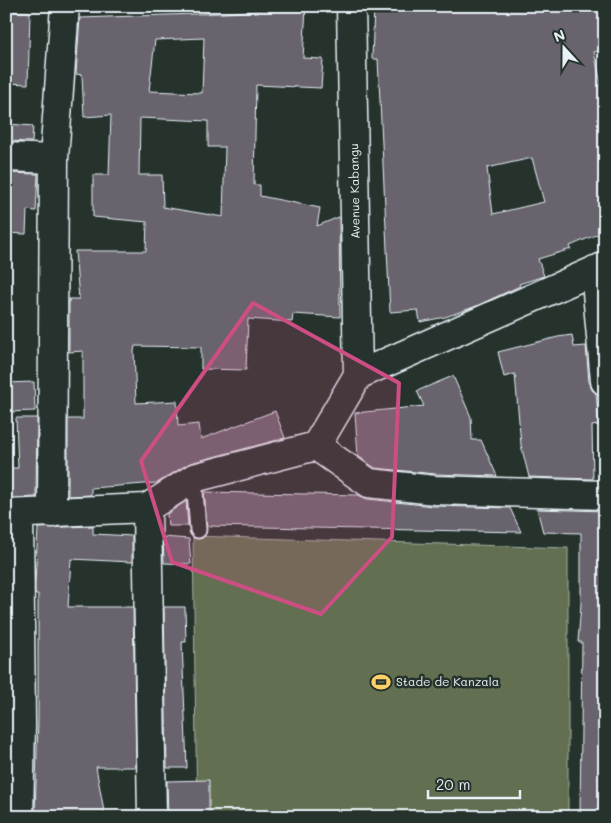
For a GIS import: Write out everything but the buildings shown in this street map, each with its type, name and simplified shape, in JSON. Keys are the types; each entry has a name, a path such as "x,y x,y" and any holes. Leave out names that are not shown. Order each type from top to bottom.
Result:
{"street":[{"path":"52,513 54,159 65,6"},
{"name":"Avenue Kabangu","path":"351,6 358,375"},
{"path":"6,157 54,159"},
{"path":"19,817 13,725 12,514 147,508 194,478 316,446 358,375 600,268 605,381"},
{"path":"316,446 368,483 435,490 605,495"},
{"path":"147,508 152,817"}],"lane":[{"path":"194,478 198,530"}],"highlighted area":[{"path":"253,303 399,383 392,537 321,614 172,562 141,461"}],"green space":[{"name":"Stade de Kanzala","path":"193,536 568,548 568,817 197,817"}],"place":[{"name":"Stade de Kanzala","path":"381,682"}]}
